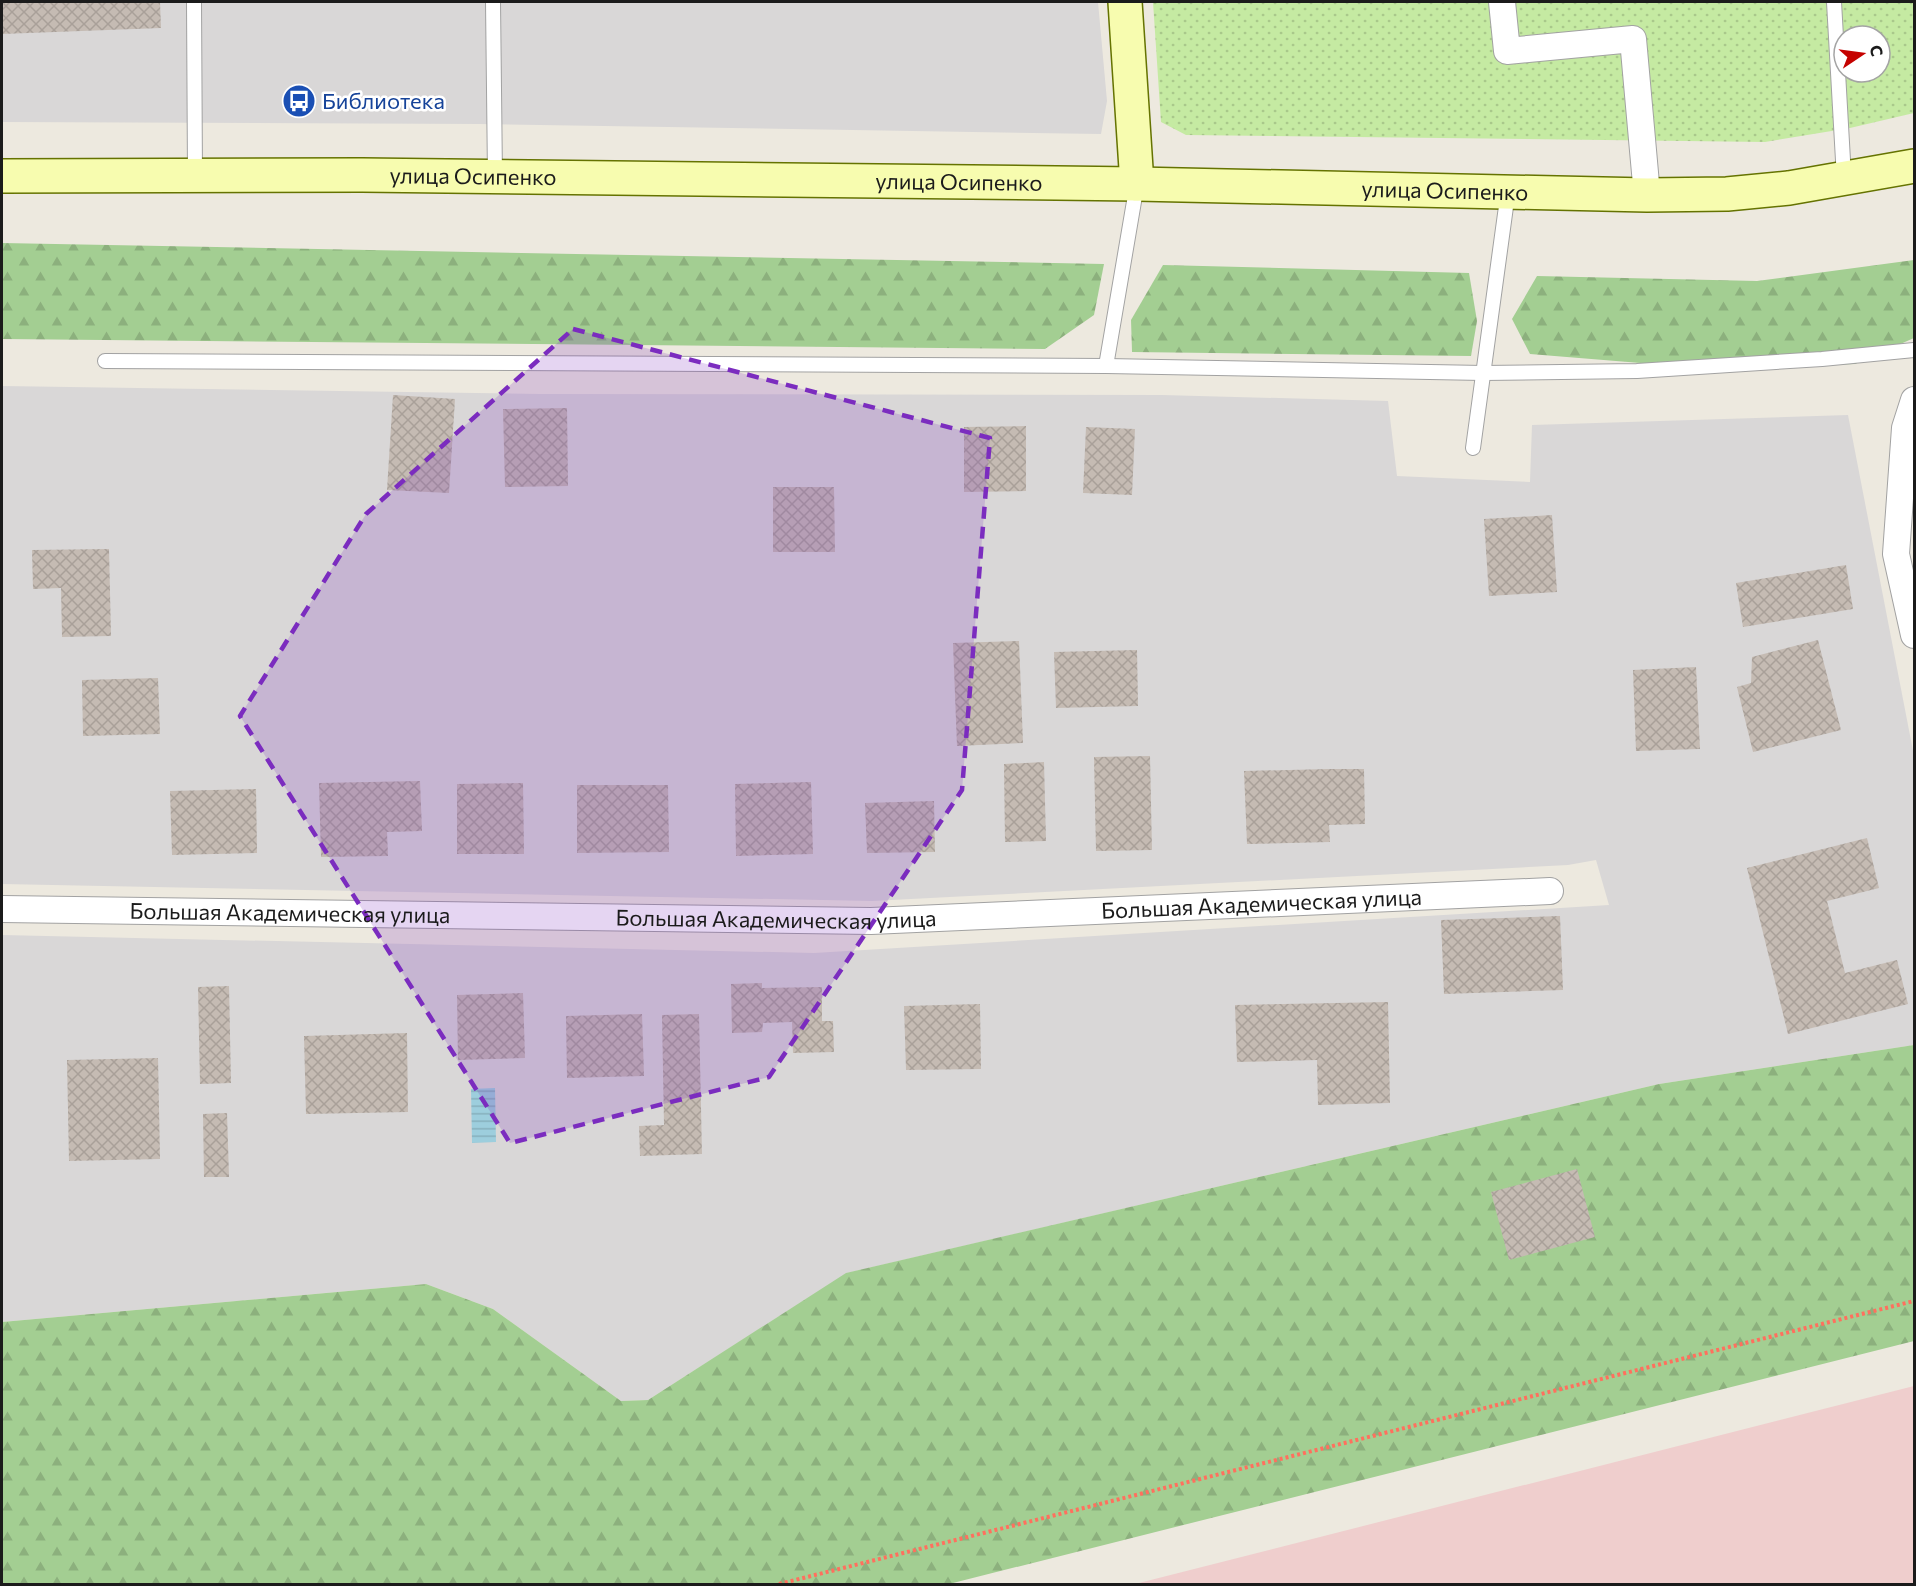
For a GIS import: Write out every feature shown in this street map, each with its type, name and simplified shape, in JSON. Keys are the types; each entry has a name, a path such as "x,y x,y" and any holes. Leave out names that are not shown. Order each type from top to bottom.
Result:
{"main road":[{"path":"1125,2 1137,184"},
{"name":"улица Осипенко","path":"2,176 495,177 1137,184 1647,195 1727,194 1789,188 1914,166"}],"street":[{"path":"1502,2 1507,51 1633,39 1647,195"},
{"path":"1914,400 1905,428 1896,554 1914,635"},
{"name":"Большая Академическая улица","path":"2,909 871,921 1550,891"}],"lane":[{"path":"194,2 195,176"},
{"path":"493,2 495,177"},
{"path":"1834,2 1844,178"},
{"path":"1106,366 1137,184"},
{"path":"1473,448 1508,192"},
{"path":"105,361 1106,366 1484,373 1637,371 1822,359 1914,350"}],"path":[{"path":"779,1584 1914,1301"}],"highlighted area":[{"path":"573,329 990,438 962,790 769,1077 510,1143 240,716 366,514"}],"shaded area":[{"path":"2,2 1098,2 1107,101 1101,134 479,124 2,122"},
{"path":"2,386 540,394 1162,395 1388,401 1397,476 1530,482 1532,425 1848,415 1914,756 1914,1045 1659,1084 847,1273 648,1400 621,1401 493,1309 426,1284 2,1322 2,935 814,953 1609,905 1596,860 1568,865 872,901 2,884"},
{"path":"1914,1386 1914,1584 1135,1584"}],"green space":[{"path":"1153,2 1914,2 1914,113 1850,128 1765,142 1186,135 1161,122"},
{"path":"2,243 1104,264 1094,315 1045,349 2,339"},
{"path":"1914,260 1914,338 1855,364 1714,369 1530,354 1512,319 1537,276 1757,281"},
{"path":"1163,265 1469,273 1477,321 1471,356 1132,352 1131,320"},
{"path":"1914,1045 1914,1341 949,1584 2,1584 2,1322 426,1284 493,1309 621,1401 648,1400 846,1273 1659,1084"}],"water":[{"path":"495,1088 496,1142 472,1143 471,1089"}],"building":[{"path":"2,2 160,2 161,28 2,34"},
{"path":"393,395 455,399 449,493 387,490"},
{"path":"567,408 568,486 505,487 503,409"},
{"path":"1026,426 1026,491 964,492 964,427"},
{"path":"1086,427 1135,429 1132,495 1083,493"},
{"path":"773,487 834,487 835,552 773,552"},
{"path":"1552,515 1557,592 1489,596 1484,519"},
{"path":"109,549 111,636 62,637 61,588 33,589 32,550"},
{"path":"1846,565 1853,609 1743,627 1736,583"},
{"path":"1818,640 1841,730 1753,752 1737,687 1751,683 1752,657"},
{"path":"1019,641 1023,743 957,746 953,643"},
{"path":"1137,650 1138,706 1056,708 1054,652"},
{"path":"1696,667 1700,749 1636,751 1633,670"},
{"path":"158,678 160,734 83,736 82,680"},
{"path":"1150,756 1152,850 1096,851 1094,757"},
{"path":"1044,762 1046,841 1005,842 1004,764"},
{"path":"1364,769 1365,824 1329,825 1330,842 1247,844 1244,771"},
{"path":"420,781 422,831 387,832 388,856 321,857 319,783"},
{"path":"811,782 813,854 736,856 735,784"},
{"path":"523,783 524,854 457,854 457,784"},
{"path":"577,785 668,785 669,852 577,853"},
{"path":"256,789 257,853 172,855 170,791"},
{"path":"934,801 935,852 867,853 865,803"},
{"path":"1867,838 1879,888 1827,901 1845,973 1897,960 1908,1004 1788,1034 1747,868"},
{"path":"1560,916 1563,990 1444,994 1441,920"},
{"path":"762,983 762,988 822,987 822,1021 833,1021 834,1052 793,1053 792,1022 763,1023 762,1032 732,1033 731,984"},
{"path":"229,986 231,1083 200,1084 198,987"},
{"path":"523,993 525,1058 458,1060 457,995"},
{"path":"1388,1002 1390,1103 1318,1105 1317,1060 1237,1062 1235,1005"},
{"path":"980,1004 981,1069 906,1070 904,1006"},
{"path":"642,1014 644,1076 567,1078 566,1016"},
{"path":"699,1014 702,1154 640,1156 639,1126 664,1125 662,1015"},
{"path":"407,1033 408,1112 306,1114 304,1036"},
{"path":"158,1058 160,1159 69,1161 67,1060"},
{"path":"227,1113 229,1177 204,1177 203,1114"},
{"path":"1577,1169 1595,1237 1509,1260 1491,1192"}],"place":[{"name":"Библиотека","path":"299,101"}]}
